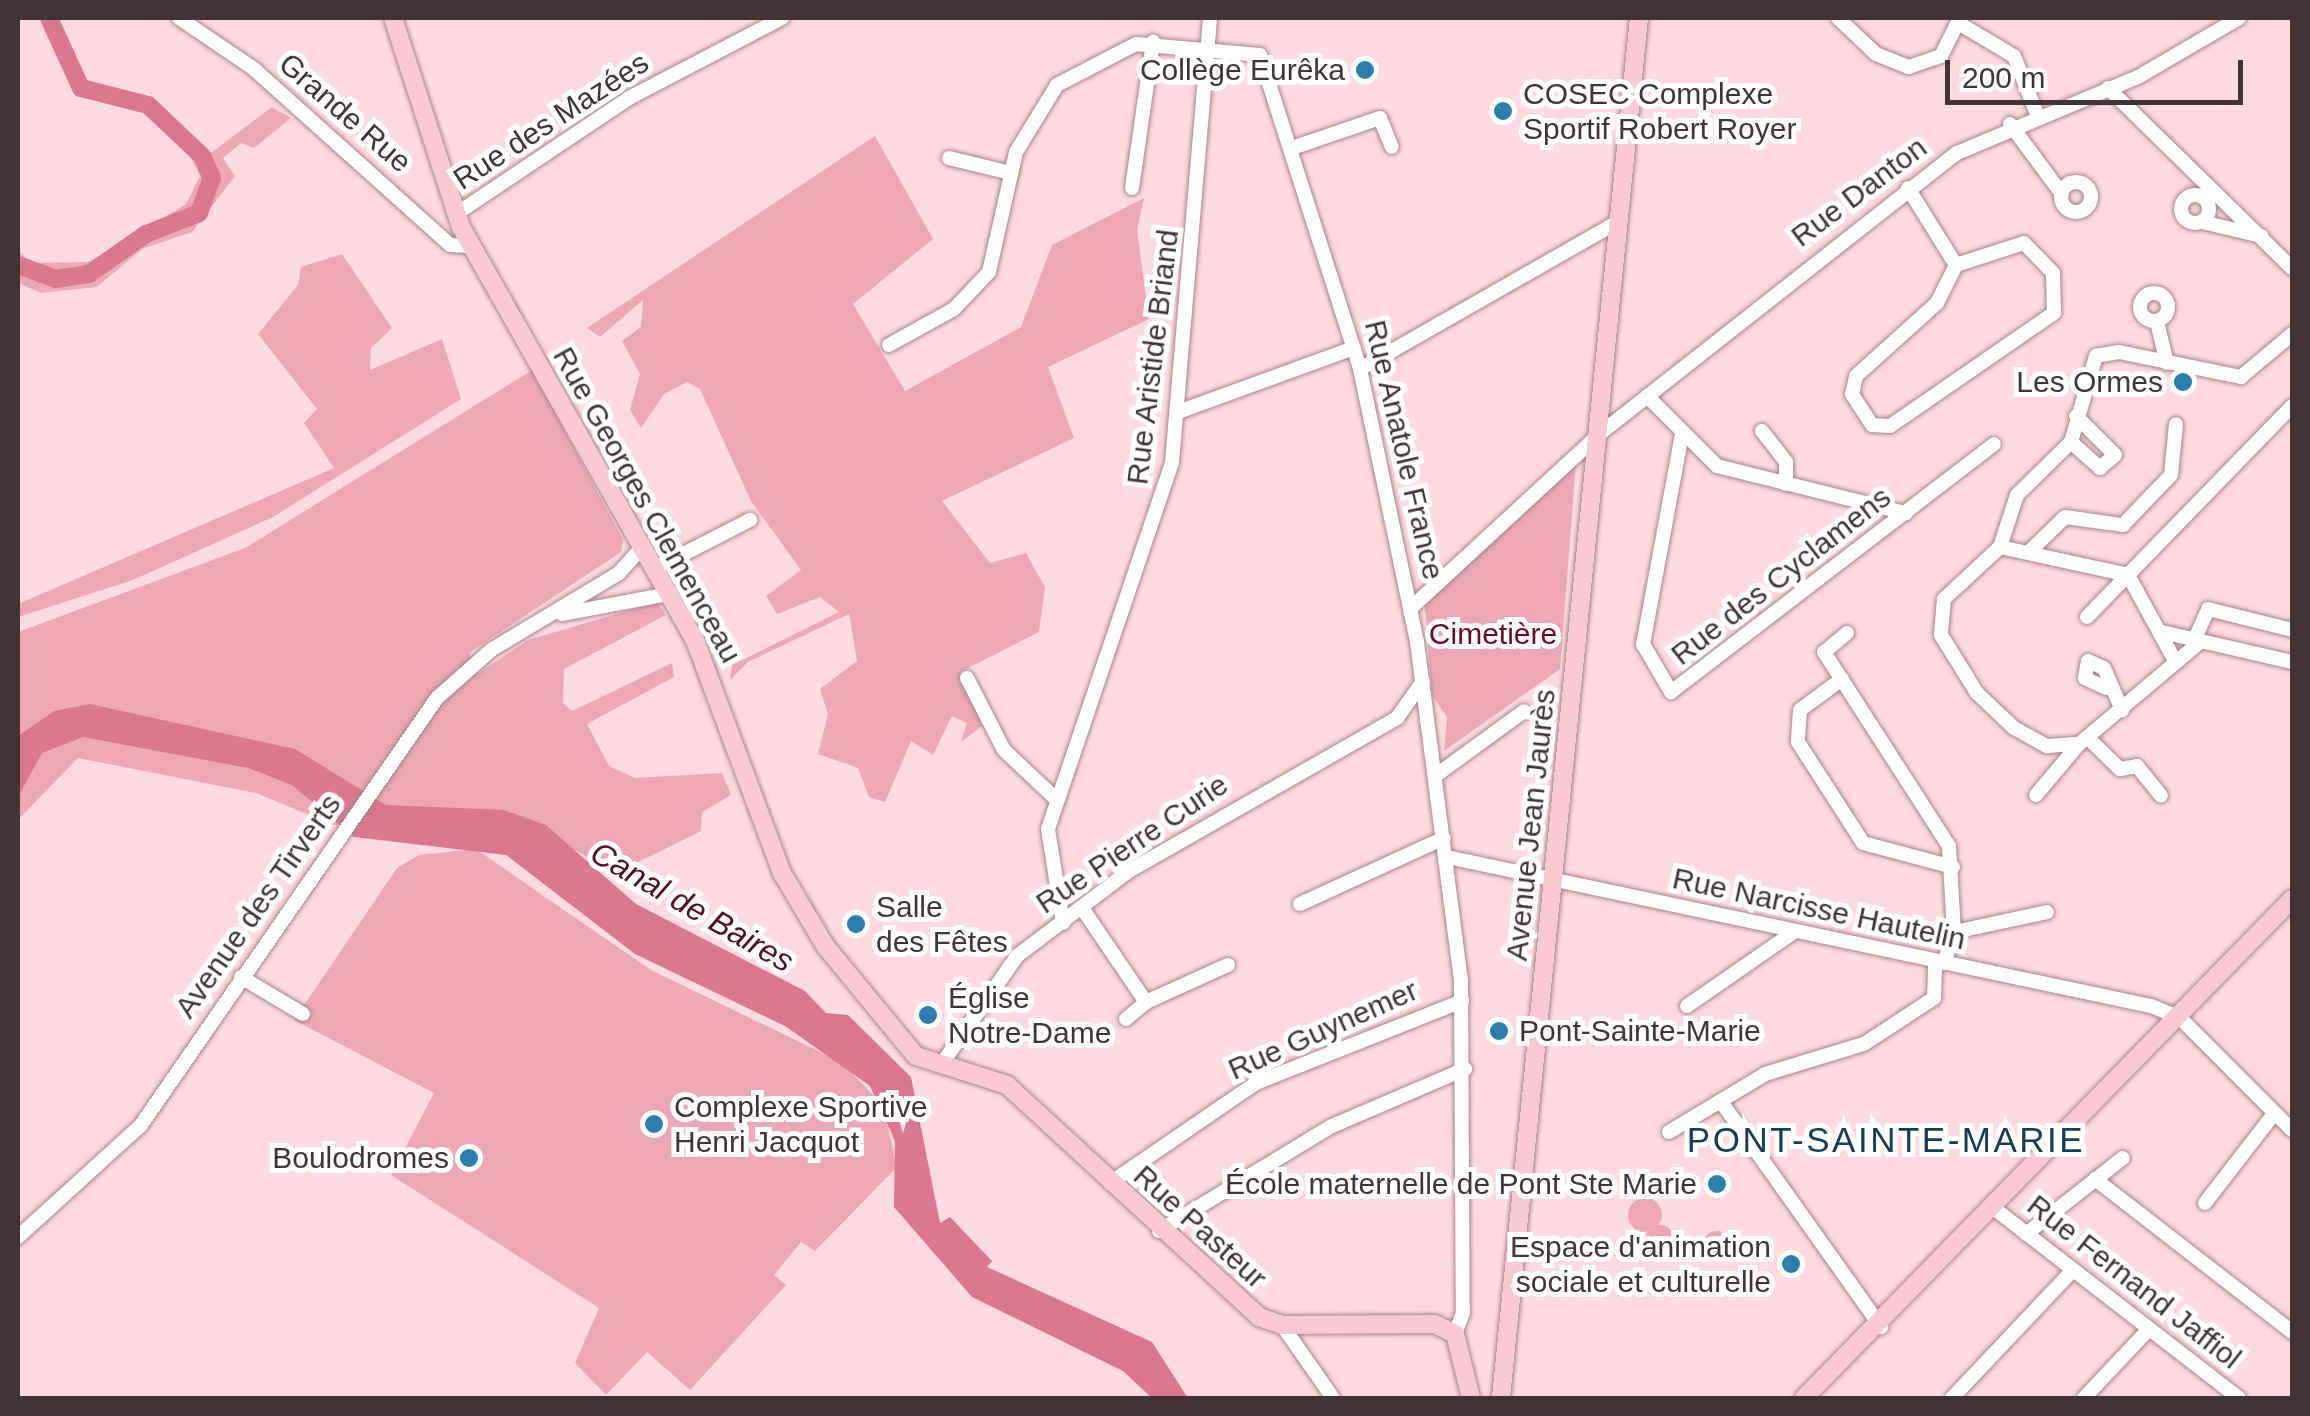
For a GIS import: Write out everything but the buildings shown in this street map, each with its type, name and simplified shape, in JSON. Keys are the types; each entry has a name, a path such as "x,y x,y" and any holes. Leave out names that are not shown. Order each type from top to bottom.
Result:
{"main road":[{"name":"Rue Georges Clemenceau","path":"393,18 456,214 669,594 724,708 782,874 826,947 922,1059"},
{"name":"Avenue Jean Jaurès","path":"1502,1398 1639,18"},
{"path":"1804,1398 1881,1328 2292,900"},
{"name":"Rue Pasteur","path":"922,1059 1007,1085 1043,1115 1158,1232 1231,1296 1282,1325 1402,1318 1455,1334"},
{"path":"1455,1334 1471,1398"}],"street":[{"name":"Grande Rue","path":"179,18 254,70 450,245 472,246"},
{"name":"Rue des Mazées","path":"456,214 629,98 782,18"},
{"name":"Rue Aristide Briand","path":"1062,922 1047,838 1164,499 1178,412 1211,44 1210,18"},
{"path":"1838,18 1876,54 1910,67 1941,56 1960,21 2014,56 2037,114"},
{"name":"Rue Danton","path":"1412,607 1597,436 1908,188 2010,124 2108,88 2239,18"},
{"path":"1132,188 1152,42"},
{"path":"889,344 979,286 997,254 1011,173 1031,119 1057,85 1115,50 1152,42 1211,44"},
{"name":"Rue Anatole France","path":"1211,44 1260,55 1295,147 1360,369 1412,607 1462,1000 1463,1325 1455,1334"},
{"path":"2108,88 2292,268"},
{"path":"1295,147 1380,118 1392,147"},
{"path":"2010,124 2062,194"},
{"path":"949,158 1011,173"},
{"path":"1908,188 1956,264"},
{"path":"1360,369 1619,221"},
{"path":"2202,222 2260,236"},
{"path":"2024,243 2054,272 2058,306 1878,428 1852,382 1936,303 1956,264 2024,243"},
{"path":"2156,322 2167,363"},
{"path":"2161,796 2137,766 2120,769 2084,741 2038,743 2002,718 1941,635 1944,599 2000,548 2017,495 2070,442 2096,356 2167,363 2242,377 2292,334"},
{"path":"1178,412 1354,348"},
{"path":"1646,396 1717,466 1906,513"},
{"path":"2087,617 2292,406"},
{"path":"2070,442 2100,468 2115,455 2076,416"},
{"path":"2029,552 2065,517 2122,525 2171,475 2176,424"},
{"path":"1762,431 1786,462 1786,484"},
{"name":"Rue des Cyclamens","path":"1682,434 1642,644 1671,692 1994,444"},
{"path":"656,568 750,520"},
{"name":"Avenue des Tirverts","path":"18,1237 141,1125 437,698 491,650 552,617 642,546"},
{"path":"2000,548 2128,575 2175,661"},
{"name":"Avenue des Tirverts","path":"552,617 669,594"},
{"path":"2036,795 2084,741 2197,642 2208,609 2292,630"},
{"path":"2162,632 2292,662"},
{"path":"1668,1132 1765,1074 1864,1044 1934,998 1939,962 1954,932 1954,867 1933,817 1824,652 1847,634"},
{"path":"967,678 1004,750 1057,800"},
{"path":"1842,678 1800,710 1798,742 1863,843 1954,867"},
{"name":"Rue Pierre Curie","path":"941,1065 1009,965 1062,922 1246,800 1397,718 1422,680"},
{"path":"2106,688 2122,710"},
{"path":"1435,776 1524,711"},
{"path":"1397,718 1430,732"},
{"path":"1300,904 1444,838"},
{"name":"Rue Narcisse Hautelin","path":"1446,857 1939,962 2180,1018"},
{"path":"1082,908 1146,1002"},
{"path":"1954,932 2048,912"},
{"path":"1687,1006 1794,932"},
{"path":"1126,1019 1146,1002 1228,964"},
{"path":"241,977 302,1014"},
{"name":"Rue Guynemer","path":"1110,1183 1256,1083 1462,1000"},
{"path":"2180,1018 2292,1130"},
{"path":"1158,1232 1332,1126 1465,1069"},
{"path":"1722,1103 1881,1328"},
{"path":"2205,1203 2273,1114"},
{"path":"2026,1234 2123,1158"},
{"path":"2095,1179 2292,1332"},
{"name":"Rue Fernand Jaffiol","path":"1995,1209 2239,1398"},
{"path":"1952,1398 2073,1270"},
{"path":"1282,1325 1334,1398"},
{"path":"2084,1398 2149,1329"}],"green space":[{"path":"272,107 291,118 254,148 241,143 223,158 235,176 192,232 142,249 97,287 41,293 18,283 18,250 31,263 89,262 186,204 200,176 185,146 211,153"},
{"path":"875,136 933,239 853,304 905,391 1021,327 1052,245 1144,198 1137,230 1149,319 1048,367 1074,438 942,501 990,563 1026,553 1045,587 1039,632 960,672 982,726 961,742 967,723 952,716 933,755 911,741 885,802 869,797 858,768 818,754 828,714 820,689 857,661 849,614 748,662 730,680 732,665 839,612 820,597 777,614 766,596 801,570 751,501 700,389 687,382 664,394 641,428 630,410 640,374 622,341 641,327 643,300 600,337 587,328"},
{"path":"342,254 392,328 371,348 370,370 442,339 461,399 273,517 133,580 18,617 18,604 334,468 304,423 317,409 258,334 298,285 301,267"},
{"path":"532,370 623,540 621,552 469,653 479,673 528,640 657,602 666,615 564,669 563,703 572,711 672,663 674,677 587,724 609,766 635,778 722,773 731,795 702,812 701,831 616,873 515,816 333,825 256,793 78,758 18,820 18,632 245,548"},
{"name":"Cimetière","path":"1576,463 1560,669 1444,751 1447,717 1432,695 1425,605"},
{"name":"Complexe Sportive Henri Jacquot","path":"476,849 651,970 841,1062 883,1105 897,1167 815,1251 801,1242 774,1275 786,1285 690,1390 647,1352 606,1395 575,1363 599,1308 391,1175 434,1093 294,1020 397,868 419,855"},
{"path":"1645,1198 1657,1203 1662,1215 1657,1227 1645,1232 1633,1227 1628,1215 1633,1203"},
{"path":"1660,1225 1674,1234 1675,1240 1666,1254 1660,1255 1646,1246 1645,1240 1654,1226"},
{"path":"1717,1231 1727,1235 1731,1245 1727,1255 1717,1259 1707,1255 1703,1245 1707,1235"}],"shaded area":[{"path":"90,704 295,749 386,805 504,810 546,825 636,904 805,991 826,1013 848,1015 911,1077 940,1223 950,1217 992,1261 987,1267 1152,1342 1188,1398 1152,1398 1123,1371 972,1297 894,1207 895,1141 870,1086 785,1026 635,954 506,855 354,837 292,785 248,768 83,737 42,753 18,797 18,736 54,711"}],"waterway":[{"path":"18,265 56,279 89,274 146,234 199,213 212,178 202,156 148,105 81,88 49,18"}],"place":[{"name":"Collège Eurêka","path":"1365,70"},
{"name":"COSEC Complexe Sportif Robert Royer","path":"1503,111"},
{"name":"Les Ormes","path":"2183,382"},
{"name":"Salle des Fêtes","path":"856,924"},
{"name":"Église Notre-Dame","path":"928,1015"},
{"name":"Pont-Sainte-Marie","path":"1499,1031"},
{"name":"Complexe Sportive Henri Jacquot","path":"654,1124"},
{"name":"Boulodromes","path":"469,1158"},
{"name":"École maternelle de Pont Ste Marie","path":"1717,1184"},
{"name":"Espace d'animation sociale et culturelle","path":"1791,1264"}],"district":[{"name":"PONT-SAINTE-MARIE","path":"1886,1140"}],"water label":[{"name":"Canal de Baires","path":"692,907"}]}
